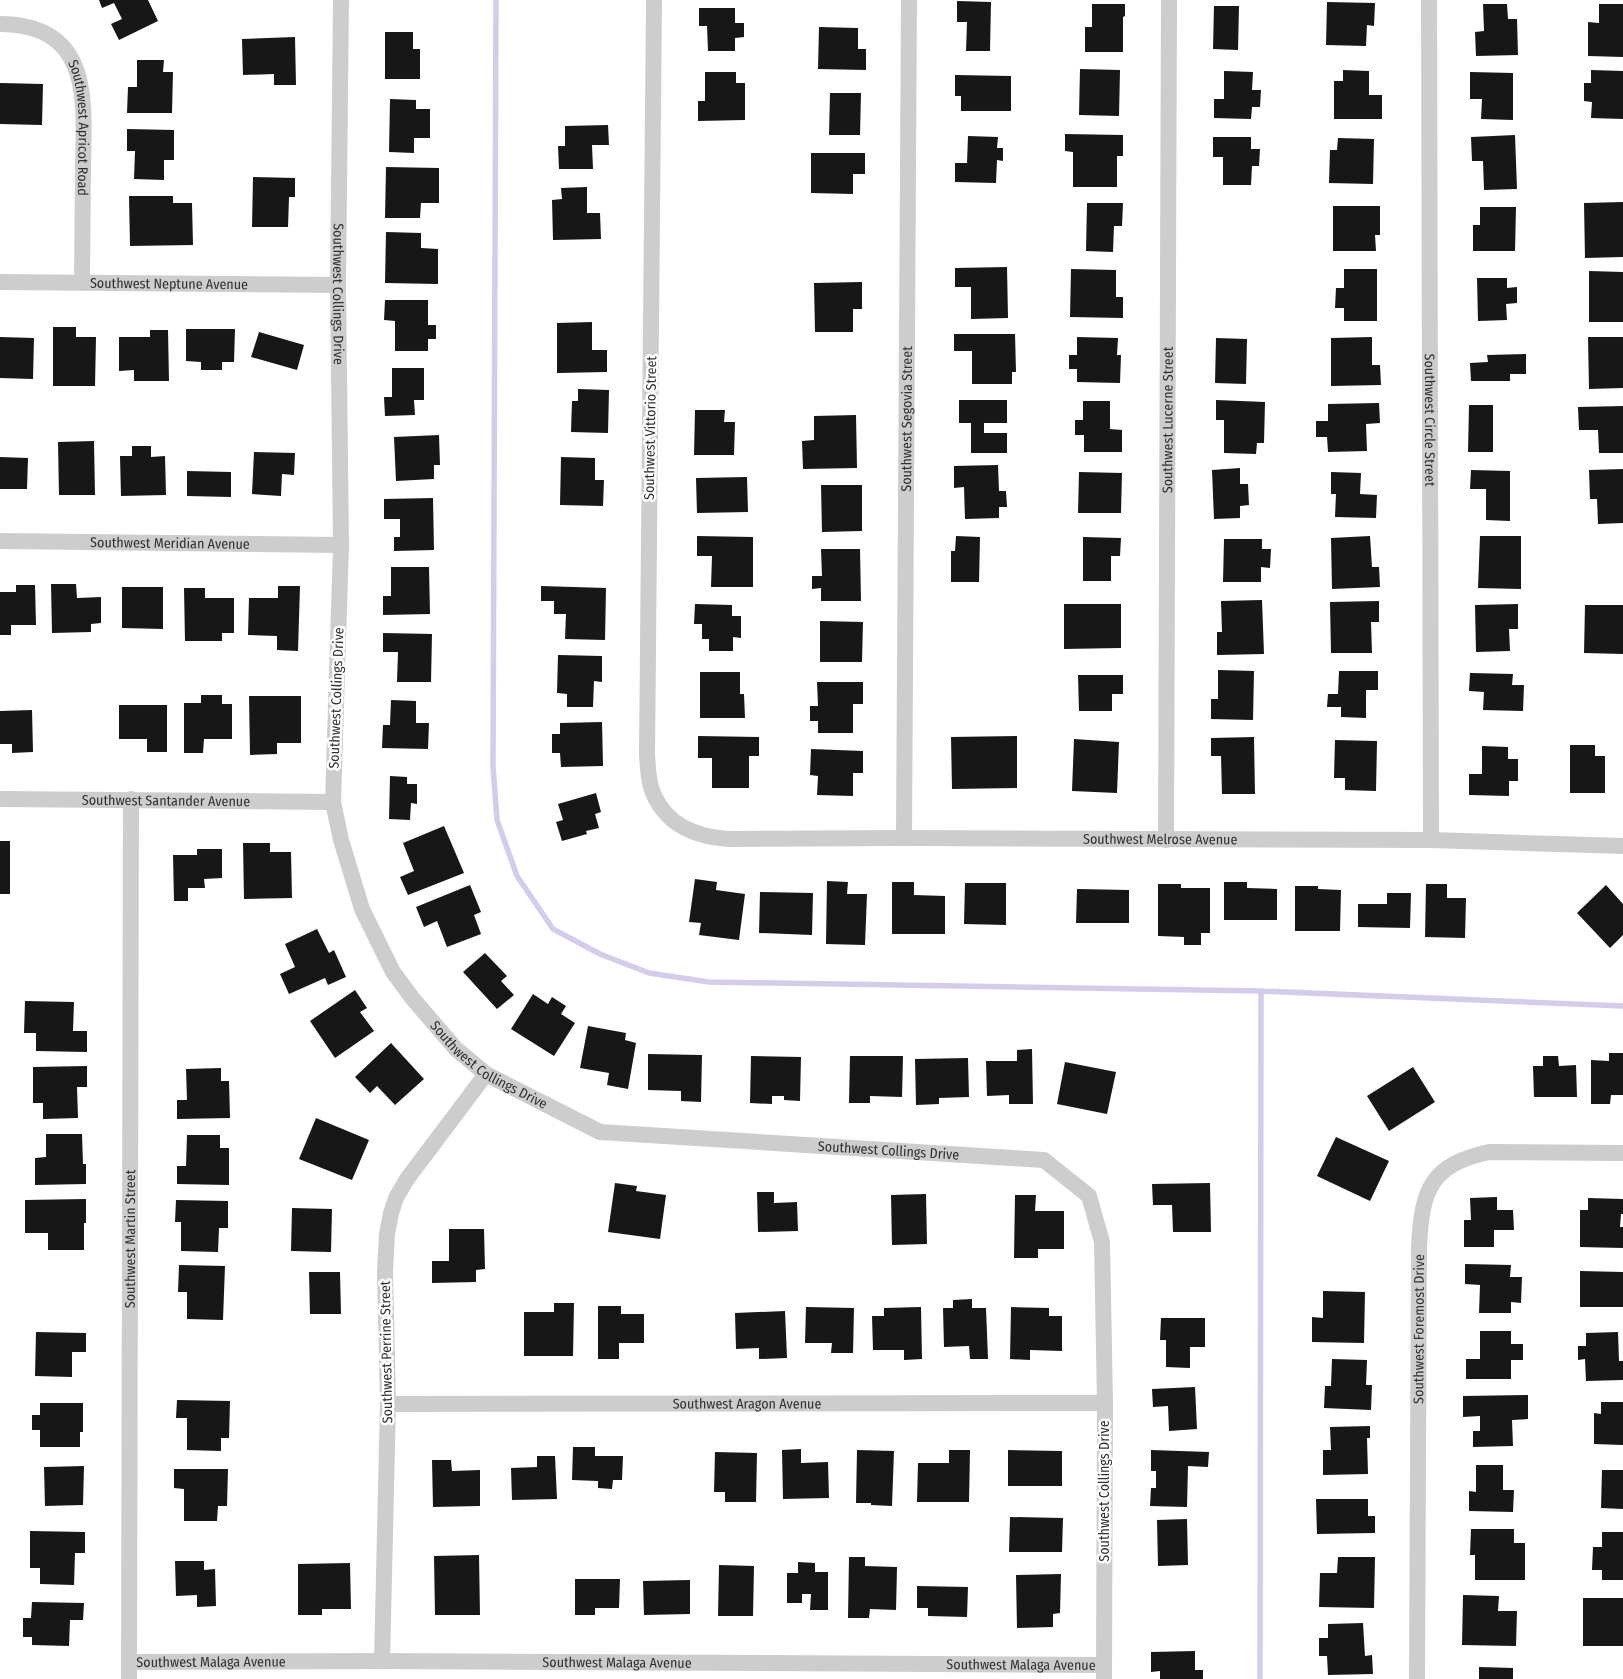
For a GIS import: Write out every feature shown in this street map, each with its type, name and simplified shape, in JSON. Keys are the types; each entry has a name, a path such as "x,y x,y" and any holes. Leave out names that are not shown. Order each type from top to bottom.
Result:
{"street":[{"name":"Southwest Collings Drive","path":"340,0 338,285 340,545 333,802 341,840 362,909 394,972 439,1032 456,1050 486,1074 600,1132 1044,1160 1089,1196 1102,1242 1105,1403 1104,1672"},
{"name":"Southwest Vittorio Street","path":"654,0 647,755 652,793 672,821 696,834"},
{"name":"Southwest Segovia Street","path":"904,838 909,0"},
{"name":"Southwest Lucerne Street","path":"1166,840 1169,0"},
{"name":"Southwest Circle Street","path":"1429,0 1431,840"},
{"name":"Southwest Apricot Road","path":"0,24 43,32 57,41 67,52 81,82 84,117 82,283"},
{"name":"Southwest Neptune Avenue","path":"0,282 338,285"},
{"name":"Southwest Meridian Avenue","path":"0,541 340,545"},
{"name":"Southwest Santander Avenue","path":"0,799 333,802"},
{"name":"Southwest Martin Street","path":"129,1679 131,799"},
{"name":"Southwest Melrose Avenue","path":"696,834 711,838 729,839 1431,840 1623,846"},
{"name":"Southwest Perrine Street","path":"382,1661 388,1404 385,1271 387,1234 396,1198 407,1179 486,1074"},
{"name":"Southwest Foremost Drive","path":"1417,1679 1419,1246 1423,1202 1438,1175 1453,1163 1472,1156 1489,1152 1623,1153"},
{"name":"Southwest Aragon Avenue","path":"388,1404 1105,1403"},
{"name":"Southwest Malaga Avenue","path":"129,1662 382,1661 1104,1672"}],"building":[{"path":"99,0 148,0 158,21 119,40 111,24 122,19 114,3 102,8"},
{"path":"957,1 991,2 990,51 966,51 967,22 957,22"},
{"path":"1327,2 1375,3 1374,26 1367,25 1366,46 1326,45"},
{"path":"1092,4 1125,4 1123,52 1085,52 1085,27 1092,27"},
{"path":"1483,4 1507,4 1508,19 1517,19 1518,55 1476,56 1475,32 1484,31"},
{"path":"1599,4 1623,4 1623,57 1588,56 1588,22 1599,23"},
{"path":"1214,6 1239,6 1238,50 1213,49"},
{"path":"699,8 735,8 735,23 744,23 744,37 735,38 735,51 708,51 707,26 699,26"},
{"path":"819,27 858,28 858,49 866,49 866,70 818,69"},
{"path":"385,32 413,32 413,49 420,49 420,79 385,79"},
{"path":"295,37 296,85 274,85 274,74 243,75 242,39"},
{"path":"137,60 164,60 163,72 173,72 172,113 127,113 128,87 137,87"},
{"path":"1080,69 1120,70 1119,116 1079,115"},
{"path":"1343,70 1369,71 1369,95 1382,95 1382,119 1334,119 1334,81 1343,81"},
{"path":"1591,70 1623,71 1623,119 1591,118 1592,102 1584,101 1584,83 1591,83"},
{"path":"1224,71 1253,72 1252,90 1261,90 1260,107 1252,107 1251,119 1214,118 1214,99 1224,99"},
{"path":"705,72 736,72 736,83 745,83 745,120 698,121 698,101 705,101"},
{"path":"1470,72 1513,73 1513,120 1481,119 1482,99 1470,99"},
{"path":"955,75 1011,76 1011,111 961,111 961,96 955,96"},
{"path":"0,83 43,84 42,125 0,124"},
{"path":"830,93 861,93 860,135 829,135"},
{"path":"390,99 416,100 416,109 430,109 430,138 414,138 414,153 389,152"},
{"path":"608,125 609,145 592,145 593,169 559,169 558,146 565,146 565,126"},
{"path":"127,129 174,130 174,160 164,160 164,180 134,179 135,151 127,151"},
{"path":"1065,134 1123,135 1123,156 1117,156 1117,187 1073,187 1073,152 1065,151"},
{"path":"1515,135 1517,189 1484,190 1483,161 1472,161 1471,137"},
{"path":"968,136 998,137 997,148 1003,148 1003,161 997,160 996,183 955,182 955,163 967,163"},
{"path":"1213,137 1251,137 1251,149 1260,149 1259,166 1252,166 1251,185 1223,185 1223,157 1213,157"},
{"path":"1338,138 1374,139 1373,184 1329,183 1330,150 1337,150"},
{"path":"811,153 865,153 865,174 853,174 853,194 811,193"},
{"path":"386,167 439,168 439,203 421,203 420,218 385,218"},
{"path":"253,177 295,178 295,197 289,197 288,227 252,227"},
{"path":"587,187 587,213 600,213 601,239 553,240 552,200 562,199 561,188"},
{"path":"129,196 173,196 173,203 192,203 193,245 130,246"},
{"path":"1623,202 1623,257 1585,258 1584,203"},
{"path":"1087,203 1123,203 1122,226 1114,226 1113,252 1086,251"},
{"path":"1333,206 1380,206 1380,235 1375,235 1376,251 1333,251"},
{"path":"1480,207 1516,207 1515,251 1473,251 1473,225 1480,225"},
{"path":"386,232 421,233 421,248 438,249 438,284 385,283"},
{"path":"1007,267 1008,318 971,319 971,287 955,287 955,268"},
{"path":"1071,269 1116,270 1116,297 1123,297 1123,318 1070,317"},
{"path":"1344,269 1377,269 1377,321 1344,321 1344,308 1335,308 1336,288 1344,288"},
{"path":"1589,271 1623,272 1623,322 1589,322"},
{"path":"1477,278 1507,278 1507,288 1517,287 1517,303 1506,304 1507,320 1478,321"},
{"path":"862,282 862,309 853,309 853,332 815,332 814,283"},
{"path":"385,300 428,300 428,325 436,325 436,339 428,339 428,351 395,351 395,321 384,320"},
{"path":"592,322 592,350 607,350 607,372 557,373 557,323"},
{"path":"53,327 76,327 76,337 96,337 95,386 53,386"},
{"path":"186,329 235,329 234,362 222,362 222,370 201,370 201,362 186,361"},
{"path":"150,330 168,330 169,381 134,381 134,370 119,371 119,337 150,337"},
{"path":"259,332 304,345 297,370 251,357"},
{"path":"954,334 1015,334 1016,372 1012,372 1012,384 972,384 972,351 954,351"},
{"path":"0,337 34,338 33,379 0,378"},
{"path":"1077,337 1118,338 1117,355 1121,355 1120,383 1077,382 1077,369 1069,369 1069,355 1077,355"},
{"path":"1372,337 1372,365 1380,365 1381,385 1331,386 1331,338"},
{"path":"1588,337 1623,337 1623,388 1589,389"},
{"path":"1216,338 1247,339 1246,384 1215,383"},
{"path":"1526,354 1526,374 1510,374 1510,381 1471,381 1470,363 1488,362 1487,355"},
{"path":"392,368 424,368 424,400 414,400 415,415 385,416 384,397 392,397"},
{"path":"578,389 609,390 608,433 571,432 572,401 578,401"},
{"path":"959,400 1007,400 1007,423 984,423 984,433 1007,433 1007,453 971,453 971,423 959,423"},
{"path":"1216,400 1265,402 1264,443 1257,443 1256,454 1224,453 1224,420 1216,420"},
{"path":"1083,401 1110,401 1110,429 1122,430 1122,452 1084,452 1084,435 1075,435 1075,420 1083,420"},
{"path":"1379,403 1380,423 1366,424 1367,451 1328,452 1327,437 1316,437 1316,421 1328,421 1328,404"},
{"path":"1469,405 1493,405 1493,452 1468,452"},
{"path":"1623,406 1623,453 1599,453 1598,430 1579,430 1578,407"},
{"path":"695,410 725,410 724,422 735,422 734,455 694,455"},
{"path":"856,415 857,468 803,469 802,441 814,440 814,416"},
{"path":"439,435 440,465 434,465 434,479 396,481 394,437"},
{"path":"94,441 95,495 59,495 58,442"},
{"path":"132,446 151,446 151,457 165,456 166,495 121,496 120,456 132,456"},
{"path":"254,452 295,453 294,475 282,474 281,496 252,494"},
{"path":"0,457 28,458 27,489 0,489"},
{"path":"561,457 595,458 595,480 604,480 603,506 560,505"},
{"path":"998,465 999,491 1006,491 1007,507 999,507 999,518 965,519 964,487 954,488 954,466"},
{"path":"1240,468 1240,484 1248,484 1249,505 1240,506 1240,518 1214,519 1212,470"},
{"path":"1623,469 1623,523 1598,524 1597,499 1590,499 1589,470"},
{"path":"1471,470 1510,471 1510,521 1486,520 1486,489 1470,489"},
{"path":"187,471 231,472 231,497 187,496"},
{"path":"1079,472 1122,473 1121,513 1078,513"},
{"path":"1331,472 1361,473 1360,494 1377,495 1376,518 1335,517 1336,494 1331,494"},
{"path":"747,477 748,512 697,513 696,478"},
{"path":"821,485 862,485 862,531 822,532"},
{"path":"433,498 434,550 394,551 394,537 400,537 400,519 384,519 384,499"},
{"path":"697,536 753,537 753,587 711,587 712,556 697,556"},
{"path":"956,536 980,537 979,582 951,582 951,551 955,551"},
{"path":"1370,536 1372,567 1379,567 1380,587 1332,589 1331,538"},
{"path":"1480,536 1521,536 1521,589 1478,588"},
{"path":"1083,537 1121,538 1120,556 1111,556 1111,581 1083,581"},
{"path":"1224,539 1262,539 1262,549 1271,549 1270,568 1261,567 1261,582 1223,582"},
{"path":"821,549 860,549 861,601 821,601 821,588 812,589 812,576 822,576"},
{"path":"391,567 429,567 430,614 383,615 383,596 391,596"},
{"path":"51,584 76,584 77,598 101,597 101,623 91,624 91,632 52,633"},
{"path":"16,585 35,585 36,625 11,625 11,635 0,635 0,592 16,592"},
{"path":"278,586 300,586 298,651 277,650 277,636 248,635 249,598 278,598"},
{"path":"541,586 606,588 605,640 565,639 566,614 554,614 554,601 541,601"},
{"path":"122,587 163,587 163,629 122,628"},
{"path":"184,588 205,588 205,598 234,598 234,633 222,633 222,641 185,641"},
{"path":"1262,600 1264,654 1217,655 1217,632 1222,632 1221,601"},
{"path":"1379,601 1379,622 1371,622 1372,653 1331,653 1330,602"},
{"path":"695,604 732,605 732,616 741,616 741,638 733,637 733,651 709,651 709,639 702,639 702,624 694,624"},
{"path":"1064,604 1121,604 1121,648 1064,649"},
{"path":"1518,604 1518,629 1509,629 1510,651 1476,652 1475,605"},
{"path":"1585,605 1623,605 1623,654 1584,653"},
{"path":"820,621 863,622 862,662 820,662"},
{"path":"383,633 432,634 431,682 397,682 398,652 383,652"},
{"path":"558,655 602,656 602,682 594,681 593,707 567,707 567,694 557,693"},
{"path":"1218,670 1254,671 1253,720 1211,719 1211,699 1218,699"},
{"path":"1339,671 1378,671 1378,690 1366,690 1366,718 1341,717 1341,707 1327,707 1328,694 1338,694"},
{"path":"700,672 740,672 740,694 744,694 745,718 700,718"},
{"path":"1470,673 1513,674 1512,685 1524,685 1523,711 1483,710 1484,692 1469,691"},
{"path":"1078,675 1123,675 1123,694 1112,694 1112,711 1079,711"},
{"path":"817,682 863,682 863,704 853,704 853,733 818,733 818,721 810,721 810,706 818,706"},
{"path":"201,695 222,695 222,704 232,704 232,739 204,739 203,753 184,753 184,703 201,703"},
{"path":"249,696 301,696 301,743 277,743 277,754 250,755"},
{"path":"391,700 416,701 416,723 429,723 428,749 382,748 383,725 390,725"},
{"path":"119,705 167,705 167,752 147,752 147,739 119,739"},
{"path":"32,710 33,752 12,753 12,744 0,744 0,711"},
{"path":"602,722 603,766 561,767 560,753 552,753 552,734 560,734 560,723"},
{"path":"698,736 759,737 759,756 749,756 749,788 712,788 712,758 698,758"},
{"path":"1017,736 1017,788 952,789 951,737"},
{"path":"1254,737 1255,794 1222,794 1221,756 1211,756 1211,738"},
{"path":"1074,739 1119,742 1117,793 1072,791"},
{"path":"1335,740 1377,741 1376,791 1345,790 1345,778 1334,778"},
{"path":"1570,745 1595,745 1595,756 1605,756 1605,793 1570,793"},
{"path":"1482,746 1508,747 1508,759 1518,759 1518,781 1509,781 1509,796 1469,795 1469,774 1482,774"},
{"path":"811,749 863,751 863,773 853,773 853,796 817,795 818,776 810,775"},
{"path":"390,776 407,777 407,784 417,784 417,804 411,803 410,820 389,819"},
{"path":"596,793 601,812 595,814 599,828 586,831 587,834 562,841 556,822 563,820 558,804"},
{"path":"444,826 464,873 408,895 400,877 414,871 403,843"},
{"path":"0,841 10,841 10,894 0,894"},
{"path":"243,843 270,843 270,852 291,852 292,898 244,899"},
{"path":"197,849 222,849 222,878 204,879 205,888 188,888 188,901 174,901 173,855 197,855"},
{"path":"695,879 717,882 716,890 745,894 739,940 699,935 701,923 689,922"},
{"path":"827,881 848,882 847,894 867,894 865,945 826,944"},
{"path":"892,882 914,882 914,895 945,896 945,934 892,934"},
{"path":"1224,882 1247,882 1247,888 1277,889 1277,920 1224,920"},
{"path":"965,883 1006,883 1006,925 964,924"},
{"path":"1158,884 1181,884 1181,888 1210,888 1210,933 1201,933 1201,945 1184,945 1184,937 1158,936"},
{"path":"1426,884 1447,884 1447,898 1466,898 1465,938 1425,937"},
{"path":"470,885 481,912 474,915 481,934 447,947 437,921 424,927 416,907"},
{"path":"1606,885 1623,904 1623,935 1610,948 1577,913"},
{"path":"1295,886 1318,886 1318,889 1341,890 1340,931 1295,931"},
{"path":"1077,889 1129,890 1129,923 1076,923"},
{"path":"760,892 813,893 812,935 759,933"},
{"path":"1387,893 1411,893 1410,928 1358,927 1358,904 1387,904"},
{"path":"317,929 329,953 334,950 346,977 328,985 325,978 289,994 280,974 295,967 285,944"},
{"path":"485,953 507,976 501,981 514,995 497,1009 463,972"},
{"path":"355,990 367,1008 360,1012 374,1031 335,1058 310,1021"},
{"path":"533,994 548,1004 552,997 566,1006 561,1014 575,1023 554,1056 511,1029"},
{"path":"25,1001 74,1002 73,1031 87,1031 87,1052 36,1051 36,1033 24,1033"},
{"path":"588,1026 626,1033 625,1040 636,1043 628,1089 607,1085 609,1073 580,1068"},
{"path":"391,1043 424,1079 395,1105 377,1086 370,1093 355,1077"},
{"path":"1032,1049 1033,1104 1009,1104 1009,1095 987,1096 986,1061 1017,1061 1017,1050"},
{"path":"1609,1053 1623,1053 1623,1095 1611,1095 1610,1104 1591,1104 1591,1060 1609,1061"},
{"path":"648,1054 702,1055 701,1102 681,1101 681,1091 648,1090"},
{"path":"751,1056 801,1057 800,1101 784,1100 784,1096 772,1096 772,1104 750,1103"},
{"path":"850,1056 903,1056 902,1097 870,1096 870,1103 849,1103"},
{"path":"1543,1056 1558,1056 1559,1066 1576,1065 1577,1097 1534,1097 1533,1066 1543,1066"},
{"path":"968,1058 969,1097 939,1098 939,1104 916,1105 915,1059"},
{"path":"1065,1062 1116,1072 1107,1114 1057,1104"},
{"path":"87,1066 87,1087 77,1087 78,1118 43,1119 43,1103 33,1103 33,1067"},
{"path":"1413,1067 1435,1102 1389,1131 1367,1096"},
{"path":"221,1068 221,1081 229,1081 230,1118 177,1119 177,1100 187,1100 186,1069"},
{"path":"316,1118 369,1140 352,1180 299,1159"},
{"path":"46,1134 82,1134 83,1164 86,1164 86,1184 35,1185 35,1158 46,1157"},
{"path":"187,1135 220,1135 220,1148 229,1148 229,1185 177,1184 177,1166 186,1166"},
{"path":"1336,1137 1389,1161 1370,1201 1317,1176"},
{"path":"615,1183 637,1186 636,1191 666,1195 660,1239 608,1232"},
{"path":"1210,1183 1211,1232 1173,1232 1172,1205 1153,1205 1152,1184"},
{"path":"757,1192 774,1192 774,1203 797,1202 798,1231 758,1232"},
{"path":"926,1194 927,1244 892,1245 891,1195"},
{"path":"1015,1195 1036,1195 1035,1211 1064,1211 1064,1249 1038,1249 1038,1258 1014,1258"},
{"path":"1497,1197 1497,1210 1513,1210 1514,1230 1494,1230 1494,1247 1464,1247 1464,1220 1471,1220 1470,1198"},
{"path":"1588,1198 1623,1199 1623,1214 1621,1214 1620,1227 1623,1227 1623,1248 1580,1247 1580,1210 1588,1210"},
{"path":"86,1199 84,1250 48,1250 48,1233 25,1233 25,1200"},
{"path":"176,1200 228,1201 228,1228 219,1228 218,1252 181,1251 181,1222 175,1222"},
{"path":"292,1208 332,1209 331,1252 291,1251"},
{"path":"449,1229 484,1229 485,1269 476,1270 476,1282 432,1283 432,1261 449,1261"},
{"path":"1465,1264 1511,1265 1510,1277 1522,1277 1521,1303 1511,1302 1511,1313 1479,1313 1480,1285 1465,1284"},
{"path":"179,1265 225,1266 223,1320 187,1319 187,1292 178,1292"},
{"path":"1580,1271 1623,1272 1623,1307 1580,1307"},
{"path":"309,1272 340,1272 341,1314 310,1314"},
{"path":"1323,1291 1365,1292 1364,1343 1312,1342 1312,1317 1323,1318"},
{"path":"972,1299 972,1308 986,1308 988,1359 970,1359 969,1346 944,1347 943,1308 953,1308 953,1300"},
{"path":"554,1303 574,1303 573,1356 524,1356 524,1312 554,1312"},
{"path":"598,1306 621,1306 621,1314 644,1314 644,1343 619,1343 619,1359 598,1359"},
{"path":"806,1307 854,1308 853,1353 831,1353 832,1343 805,1343"},
{"path":"921,1307 922,1359 904,1360 904,1350 873,1350 872,1316 884,1316 884,1308"},
{"path":"1011,1307 1049,1308 1049,1316 1062,1316 1062,1351 1030,1350 1030,1360 1010,1359"},
{"path":"785,1311 787,1358 759,1359 759,1348 736,1349 735,1313"},
{"path":"1161,1318 1205,1318 1205,1347 1190,1347 1190,1368 1166,1367 1166,1340 1160,1340"},
{"path":"1480,1331 1511,1331 1511,1344 1523,1344 1523,1360 1511,1360 1511,1379 1466,1379 1466,1359 1480,1359"},
{"path":"36,1332 86,1333 86,1352 72,1352 72,1377 35,1376"},
{"path":"1618,1332 1619,1361 1623,1361 1623,1380 1586,1381 1585,1359 1578,1360 1578,1346 1586,1346 1586,1333"},
{"path":"1332,1359 1367,1360 1366,1385 1372,1385 1371,1410 1324,1408 1325,1386 1331,1386"},
{"path":"1195,1387 1197,1429 1169,1431 1168,1406 1153,1407 1152,1389"},
{"path":"1528,1395 1528,1419 1512,1420 1513,1446 1473,1447 1473,1431 1480,1431 1480,1416 1463,1417 1463,1396"},
{"path":"177,1400 230,1401 229,1438 221,1438 221,1451 187,1450 187,1418 176,1418"},
{"path":"1601,1402 1623,1402 1623,1445 1594,1444 1594,1413 1601,1414"},
{"path":"40,1403 83,1403 83,1432 80,1432 80,1447 40,1447 40,1430 32,1430 32,1415 40,1415"},
{"path":"1370,1426 1370,1438 1367,1438 1368,1474 1323,1475 1323,1450 1331,1450 1330,1427"},
{"path":"573,1447 595,1447 595,1456 623,1456 622,1480 613,1480 612,1489 598,1488 598,1481 572,1480"},
{"path":"801,1449 801,1463 828,1462 829,1498 783,1499 782,1450"},
{"path":"857,1450 894,1451 892,1506 856,1503"},
{"path":"949,1450 970,1450 969,1502 917,1502 918,1463 949,1463"},
{"path":"1008,1450 1062,1451 1062,1486 1008,1486"},
{"path":"1151,1450 1209,1452 1208,1467 1188,1466 1187,1507 1150,1506 1151,1488 1156,1488 1156,1471 1151,1471"},
{"path":"715,1452 757,1453 756,1502 725,1502 725,1492 714,1492"},
{"path":"537,1456 555,1456 557,1499 512,1500 511,1468 537,1467"},
{"path":"432,1460 451,1460 452,1471 480,1470 480,1506 433,1507"},
{"path":"1476,1465 1503,1465 1503,1490 1514,1490 1513,1512 1469,1511 1469,1491 1476,1492"},
{"path":"84,1466 83,1505 45,1506 44,1467"},
{"path":"174,1469 228,1469 227,1506 218,1506 217,1521 184,1521 184,1489 174,1488"},
{"path":"1602,1470 1623,1470 1623,1509 1601,1508"},
{"path":"1316,1499 1368,1499 1368,1516 1375,1516 1375,1533 1317,1534"},
{"path":"1010,1517 1063,1518 1062,1552 1009,1552"},
{"path":"1187,1519 1188,1565 1158,1566 1157,1520"},
{"path":"1471,1529 1514,1529 1514,1543 1525,1543 1525,1580 1475,1580 1475,1555 1470,1555"},
{"path":"30,1531 85,1532 85,1553 75,1553 74,1585 40,1584 40,1568 30,1568"},
{"path":"1602,1532 1623,1532 1623,1580 1602,1580 1602,1570 1592,1570 1593,1547 1602,1547"},
{"path":"479,1555 480,1615 435,1615 434,1556"},
{"path":"849,1557 865,1557 865,1566 897,1567 896,1610 870,1609 869,1618 848,1618"},
{"path":"1338,1557 1375,1557 1374,1608 1319,1607 1320,1573 1337,1573"},
{"path":"175,1561 204,1561 204,1570 215,1569 216,1606 197,1607 197,1595 176,1596"},
{"path":"798,1562 815,1563 815,1572 828,1572 828,1610 810,1610 811,1594 802,1594 802,1603 787,1603 787,1573 798,1573"},
{"path":"350,1563 351,1609 322,1609 322,1615 298,1615 298,1564"},
{"path":"719,1565 754,1566 753,1616 718,1616"},
{"path":"1061,1574 1060,1613 1053,1614 1053,1627 1017,1628 1016,1575"},
{"path":"575,1579 620,1579 619,1608 595,1608 595,1615 575,1615"},
{"path":"690,1580 690,1614 644,1615 643,1581"},
{"path":"917,1586 968,1587 967,1617 928,1616 928,1608 917,1608"},
{"path":"1463,1595 1499,1596 1498,1611 1517,1611 1516,1646 1462,1645"},
{"path":"1583,1598 1623,1598 1623,1646 1583,1646"},
{"path":"32,1602 84,1603 83,1620 70,1620 69,1646 32,1645 32,1637 23,1637 23,1618 31,1618"},
{"path":"1363,1623 1365,1656 1372,1655 1373,1674 1328,1675 1327,1656 1319,1656 1319,1638 1328,1638 1328,1624"},
{"path":"1195,1651 1195,1670 1203,1670 1203,1679 1160,1679 1160,1671 1151,1672 1151,1652"},
{"path":"1479,1667 1513,1668 1513,1679 1479,1679"}],"waterway":[{"path":"496,0 493,766 497,820 517,876 553,929 600,954 649,973 709,982 1261,991 1623,1006"},
{"path":"1260,1679 1261,991"}]}
